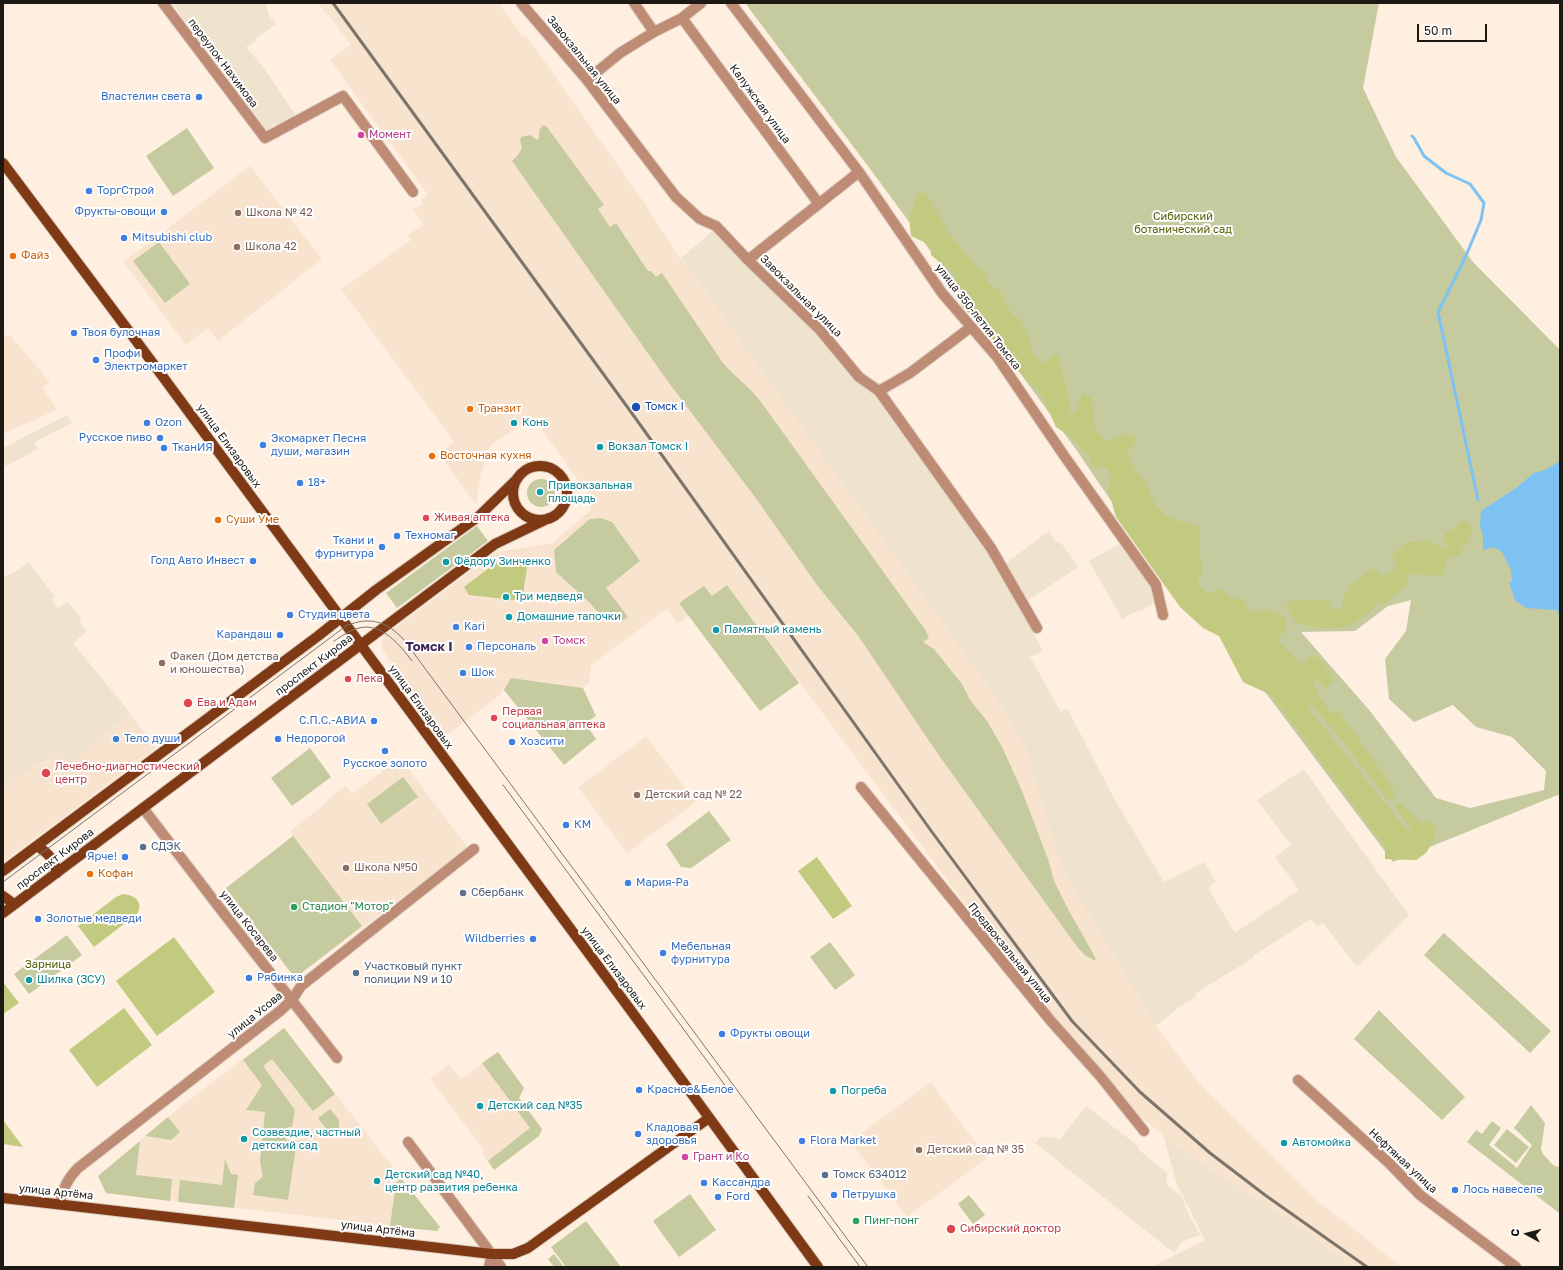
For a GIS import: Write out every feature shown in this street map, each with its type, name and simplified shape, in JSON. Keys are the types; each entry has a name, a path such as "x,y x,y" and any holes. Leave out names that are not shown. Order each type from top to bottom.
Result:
{"main road":[{"name":"улица Елизаровых","path":"3,163 154,364 818,1267"},
{"path":"539,466 548,467 559,474 566,486 566,499 560,511 549,518 536,520 527,517 515,503 513,492 518,478 528,469 539,466"},
{"name":"проспект Кирова","path":"3,871 376,590 478,517 518,478"},
{"name":"проспект Кирова","path":"3,913 496,544 549,518"},
{"path":"37,846 45,851 52,859 57,873"},
{"path":"3,896 14,904"},
{"name":"улица Артёма","path":"3,1198 492,1254 513,1254 528,1248 709,1118"}],"street":[{"name":"переулок Нахимова","path":"163,3 265,138 343,96 413,192"},
{"name":"Завокзальная улица","path":"521,3 587,80 676,197 700,220 716,226 748,260 820,330 859,377 878,391 991,548 1037,628"},
{"path":"634,3 654,32"},
{"path":"587,80 620,53 654,32 682,18 701,3"},
{"name":"улица 350-летия Томска","path":"731,3 859,172 942,293 996,357 1156,585 1163,615"},
{"name":"Калужская улица","path":"682,18 819,204"},
{"path":"748,260 859,172"},
{"path":"878,391 910,373 972,327"},
{"name":"Предвокзальная улица","path":"861,787 1050,1020 1100,1076 1144,1131"},
{"name":"улица Косарева","path":"143,808 337,1058"},
{"name":"улица Усова","path":"60,1204 65,1185 71,1175 78,1168 292,1000 301,986 474,849"},
{"name":"Нефтяная улица","path":"1298,1080 1389,1163 1420,1195 1516,1267"},
{"path":"408,1142 501,1267"},
{"path":"489,1267 492,1254"}],"shaded area":[{"path":"172,3 266,3 268,14 276,24 255,39 256,41 246,47 264,68 296,116 278,128 275,124 267,130 206,51"},
{"path":"318,3 499,3 523,37 526,35 643,201 676,252 928,594 993,693 1026,749 1054,845 1067,878 1156,1026 1202,1086 1318,1201 1402,1267 1355,1267 1284,1216 1193,1158 1134,1112 1061,1027 998,948 727,585 678,624 667,609 591,665 589,682 583,688 512,678 500,695 443,738 383,651 382,639 385,635 496,552 552,543 591,510 588,494 542,430 542,424 531,418 490,446 481,474 476,505 439,453 454,442 341,289 411,240 408,235 423,225 413,210 423,203 421,200 428,195 330,60 351,44"},
{"name":"Школа № 42","path":"250,166 322,259 218,341 208,328 186,345 123,262"},
{"path":"715,229 876,393 987,548 1043,651 1030,657 1061,712 1067,708 1115,800 1164,882 1204,862 1216,882 1208,888 1235,933 1299,890 1275,857 1291,845 1257,800 1304,769 1409,915 1357,967 1323,923 1317,927 1311,919 1253,956 1253,958 1196,993 1196,997 1178,1008 1156,1026 1067,878 1054,845 1026,749 993,693 681,258"},
{"path":"3,335 11,336 50,382 43,388 57,410 3,434"},
{"path":"67,415 72,423 34,442 38,449 6,466 3,461 3,448"},
{"path":"1049,531 1055,541 1062,544 1078,567 1027,601 1005,564"},
{"path":"1122,543 1158,600 1143,610 1132,613 1122,619 1089,561"},
{"path":"29,562 55,597 52,600 58,608 68,602 82,620 80,622 87,631 73,643 130,713 69,765 57,750 3,789 3,577 17,571"},
{"path":"130,713 156,748 3,862 3,789 57,749 69,765"},
{"name":"Детский сад № 22","path":"646,736 696,802 627,853 578,787"},
{"name":"Школа №50","path":"400,758 468,848 295,978 226,888 293,836 290,831 328,802 327,800 346,785 352,794"},
{"path":"284,1028 440,1227 437,1231 106,1193 98,1176 180,1107"},
{"path":"498,1052 524,1088 519,1098 542,1129 539,1136 494,1170 483,1155 483,1149 430,1079 449,1064 461,1079"},
{"name":"Детский сад № 35","path":"931,1082 987,1158 907,1217 850,1141"},
{"path":"1086,1106 1137,1145 1139,1150 1167,1173 1167,1185 1182,1196 1186,1209 1200,1235 1183,1241 1174,1253 1035,1143 1041,1136 1060,1139"},
{"path":"1163,1134 1193,1158 1284,1216 1355,1267 1151,1267 1205,1240 1176,1182"}],"green space":[{"name":"Сибирский ботанический сад","path":"745,3 1379,3 1363,88 1396,157 1473,262 1560,350 1560,794 1393,862 1210,619 1187,612 1075,448 868,166","holes":["1411,600 1406,631 1385,659 1389,699 1414,722 1453,705 1476,727 1512,737 1546,771 1544,790 1470,808 1436,798 1370,711 1301,632 1355,631 1388,606"]},
{"path":"544,125 604,205 598,209 610,227 616,223 648,271 651,271 656,277 662,273 723,363 761,402 926,631 929,638 923,642 934,649 962,684 970,700 987,721 1002,747 1022,791 1048,859 1054,881 1096,961 1086,956 1078,948 940,757 859,637 817,585 755,497 669,383 512,161 522,148 520,140 521,137 530,135 537,140 539,138 540,130"},
{"path":"187,128 214,168 173,196 146,156"},
{"path":"918,192 925,193 948,232 974,264 983,271 989,284 999,290 1012,314 1020,320 1029,336 1032,353 1044,364 1054,354 1058,355 1070,402 1070,412 1075,414 1083,393 1091,398 1094,424 1099,434 1104,439 1107,441 1127,434 1135,436 1135,444 1126,453 1133,466 1147,485 1157,506 1162,512 1173,519 1200,526 1200,556 1203,572 1198,579 1199,586 1207,593 1224,589 1230,598 1243,600 1250,612 1272,611 1286,617 1285,630 1277,640 1301,665 1313,655 1322,661 1334,679 1326,689 1317,680 1313,681 1320,698 1331,713 1338,710 1392,786 1395,795 1388,801 1342,740 1312,704 1307,707 1410,834 1412,835 1408,825 1395,807 1401,803 1421,823 1430,821 1436,827 1434,840 1426,853 1416,860 1385,859 1385,847 1271,695 1243,682 1219,636 1203,628 1180,607 1116,517 1108,489 1112,475 1104,466 1092,468 1090,457 1071,437 1056,427 1042,396 1008,360 988,333 961,305 955,280 956,275 931,255 930,245 911,236 909,219"},
{"path":"159,242 190,284 165,303 133,261"},
{"path":"541,479 547,480 551,483 554,487 554,499 551,503 547,506 541,507 535,506 531,503 528,499 527,493 528,487 531,483 535,480"},
{"path":"601,518 612,522 640,561 606,588 628,617 622,621 604,619 590,603 556,572 554,550 590,519"},
{"path":"1465,520 1473,529 1469,541 1462,547 1459,555 1447,559 1443,576 1408,574 1408,584 1385,603 1376,603 1372,610 1348,626 1339,628 1323,628 1296,623 1286,607 1288,601 1328,600 1333,610 1343,608 1343,596 1348,592 1350,586 1370,570 1374,569 1383,576 1394,571 1396,565 1391,557 1406,543 1427,540 1445,550 1449,547 1444,543 1445,534"},
{"path":"477,526 488,541 397,608 386,593"},
{"path":"502,558 528,561 522,601 469,595 464,587"},
{"path":"727,585 799,683 760,711 679,603 704,586 712,596"},
{"path":"511,678 583,688 596,716 585,723 596,739 564,765 504,690"},
{"path":"310,748 331,777 292,806 271,778"},
{"path":"403,777 418,797 381,824 367,804"},
{"path":"709,811 731,840 691,868 681,867 666,844"},
{"name":"Стадион \"Мотор\"","path":"293,836 362,926 295,978 226,888"},
{"path":"817,857 852,906 833,919 798,871"},
{"path":"123,894 131,896 137,900 139,903 139,910 137,914 94,947 78,926 116,897"},
{"path":"1444,933 1551,1031 1530,1053 1424,955"},
{"name":"Зарница","path":"67,935 82,955 29,994 14,974"},
{"path":"174,937 215,992 157,1036 116,981"},
{"path":"830,942 855,975 835,990 810,957"},
{"path":"3,982 19,1003 3,1014"},
{"path":"124,1008 152,1045 97,1087 69,1050"},
{"path":"1379,1010 1465,1097 1442,1120 1354,1039"},
{"path":"284,1028 335,1094 313,1111 272,1059 263,1066 295,1110 292,1127 288,1127 286,1140 297,1141 288,1200 253,1195 255,1183 263,1177 260,1161 265,1112 246,1110 262,1085 243,1060"},
{"path":"498,1052 524,1088 519,1098 542,1129 539,1136 494,1170 488,1161 530,1128 482,1063"},
{"path":"1531,1105 1545,1123 1541,1149 1543,1154 1554,1166 1560,1167 1559,1213 1467,1142 1476,1130 1482,1134 1492,1121 1501,1128 1489,1145 1517,1168 1532,1145 1514,1128"},
{"path":"330,1109 339,1120 339,1130 332,1136 318,1118"},
{"path":"168,1117 180,1132 171,1140 145,1136"},
{"path":"3,1120 23,1147 3,1144"},
{"path":"1507,1129 1529,1147 1516,1163 1494,1145"},
{"path":"140,1141 136,1175 172,1179 170,1201 106,1193 98,1176"},
{"path":"225,1159 231,1174 238,1175 234,1208 178,1202 180,1180 222,1185"},
{"path":"401,1178 440,1227 437,1231 390,1226 396,1183"},
{"path":"690,1194 716,1230 679,1257 653,1221"},
{"path":"969,1195 985,1215 973,1224 958,1204"},
{"path":"586,1221 621,1267 566,1267 551,1247"},
{"path":"554,1254 564,1267 554,1267 548,1259"}],"water":[{"path":"1560,461 1560,616 1557,610 1526,608 1515,600 1509,583 1512,581 1511,570 1502,552 1494,547 1483,550 1483,536 1480,526 1481,511 1516,488 1534,473 1545,470"}],"waterway":[{"path":"1412,136 1424,156 1446,173 1470,184 1484,203 1481,220 1465,258 1438,312 1478,500"}],"tram line":[{"path":"3,882 346,626 362,621 370,621 377,622 391,628 404,640 868,1267"},
{"path":"334,641 346,633 359,628 375,628 396,642 412,661"},
{"path":"503,785 730,1092"},
{"path":"808,1196 860,1267"}],"railway":[{"path":"333,3 631,412 932,832 1072,1021 1140,1092 1210,1153 1265,1195 1367,1267"}],"place":[{"name":"Властелин света","path":"199,97"},
{"name":"Момент","path":"361,135"},
{"name":"ТоргСтрой","path":"89,191"},
{"name":"Фрукты-овощи","path":"164,212"},
{"name":"Школа № 42","path":"238,213"},
{"name":"Mitsubishi club","path":"124,238"},
{"name":"Школа 42","path":"237,247"},
{"name":"Файз","path":"13,256"},
{"name":"Твоя булочная","path":"74,333"},
{"name":"Профи Электромаркет","path":"96,360"},
{"name":"Томск I","path":"636,407"},
{"name":"Транзит","path":"470,409"},
{"name":"Ozon","path":"147,423"},
{"name":"Конь","path":"514,423"},
{"name":"Русское пиво","path":"160,438"},
{"name":"Экомаркет Песня души, магазин","path":"263,445"},
{"name":"Вокзал Томск I","path":"600,447"},
{"name":"ТканИЯ","path":"164,448"},
{"name":"Восточная кухня","path":"432,456"},
{"name":"18+","path":"300,483"},
{"name":"Привокзальная площадь","path":"540,492"},
{"name":"Живая аптека","path":"426,518"},
{"name":"Суши Уме","path":"218,520"},
{"name":"Техномаг","path":"397,536"},
{"name":"Ткани и фурнитура","path":"382,547"},
{"name":"Голд Авто Инвест","path":"253,561"},
{"name":"Фёдору Зинченко","path":"446,562"},
{"name":"Три медведя","path":"506,597"},
{"name":"Студия цвета","path":"290,615"},
{"name":"Домашние тапочки","path":"509,617"},
{"name":"Kari","path":"456,627"},
{"name":"Памятный камень","path":"716,630"},
{"name":"Карандаш","path":"280,635"},
{"name":"Томск","path":"545,641"},
{"name":"Персональ","path":"469,647"},
{"name":"Факел (Дом детства и юношества)","path":"162,663"},
{"name":"Шок","path":"463,673"},
{"name":"Лека","path":"348,679"},
{"name":"Ева и Адам","path":"188,703"},
{"name":"Первая социальная аптека","path":"494,718"},
{"name":"С.П.С.-АВИА","path":"374,721"},
{"name":"Тело души","path":"116,739"},
{"name":"Недорогой","path":"278,739"},
{"name":"Хозсити","path":"512,742"},
{"name":"Русское золото","path":"385,751"},
{"name":"Лечебно-диагностический центр","path":"46,773"},
{"name":"Детский сад № 22","path":"637,795"},
{"name":"КМ","path":"566,825"},
{"name":"СДЭК","path":"143,847"},
{"name":"Ярче!","path":"125,857"},
{"name":"Школа №50","path":"346,868"},
{"name":"Кофан","path":"90,874"},
{"name":"Мария-Ра","path":"628,883"},
{"name":"Сбербанк","path":"463,893"},
{"name":"Стадион \"Мотор\"","path":"294,907"},
{"name":"Золотые медведи","path":"38,919"},
{"name":"Wildberries","path":"533,939"},
{"name":"Мебельная фурнитура","path":"663,953"},
{"name":"Участковый пункт полиции N9 и 10","path":"356,973"},
{"name":"Рябинка","path":"249,978"},
{"name":"Шилка (ЗСУ)","path":"29,980"},
{"name":"Фрукты овощи","path":"722,1034"},
{"name":"Красное&Белое","path":"639,1090"},
{"name":"Погреба","path":"833,1091"},
{"name":"Детский сад №35","path":"480,1106"},
{"name":"Кладовая здоровья","path":"638,1134"},
{"name":"Созвездие, частный детский сад","path":"244,1139"},
{"name":"Flora Market","path":"802,1141"},
{"name":"Автомойка","path":"1284,1143"},
{"name":"Детский сад № 35","path":"919,1150"},
{"name":"Грант и Ко","path":"685,1157"},
{"name":"Томск 634012","path":"825,1175"},
{"name":"Детский сад №40, центр развития ребенка","path":"377,1181"},
{"name":"Кассандра","path":"704,1183"},
{"name":"Лось навеселе","path":"1455,1190"},
{"name":"Петрушка","path":"834,1195"},
{"name":"Ford","path":"718,1197"},
{"name":"Пинг-понг","path":"856,1221"},
{"name":"Сибирский доктор","path":"951,1229"}],"district":[{"name":"Томск I","path":"429,647"}]}
